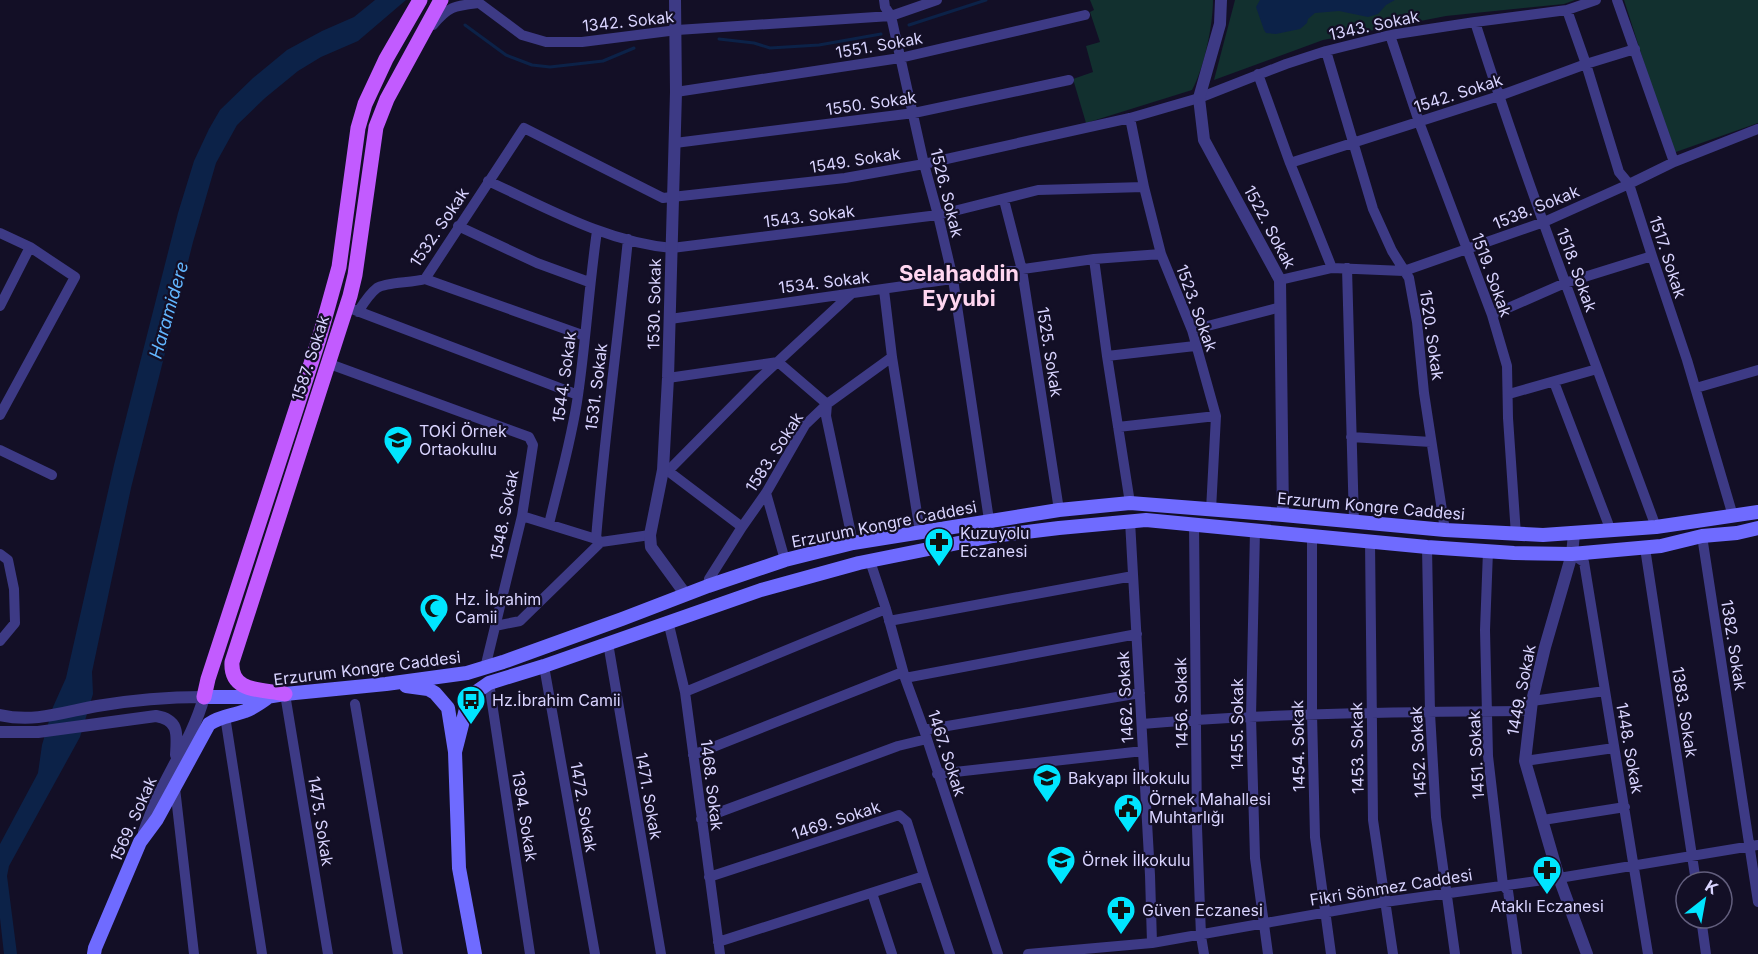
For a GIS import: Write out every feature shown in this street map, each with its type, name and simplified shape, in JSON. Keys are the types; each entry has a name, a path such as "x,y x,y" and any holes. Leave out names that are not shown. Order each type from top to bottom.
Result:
{"main road":[{"name":"1587. Sokak","path":"204,698 208,679 312,361 339,267 358,128 365,104 386,59 420,0"},
{"name":"1587. Sokak","path":"277,695 243,686 237,682 232,676 232,662 327,363 352,309 376,127 387,99 441,0"},
{"name":"Erzurum Kongre Caddesi","path":"204,698 277,695 455,675 485,668 785,560 853,543 1059,510 1130,503 1516,535 1574,534 1656,527 1758,512"},
{"name":"Erzurum Kongre Caddesi","path":"489,683 761,590 864,562 1004,534 1146,520 1427,547 1572,554 1661,546 1702,536 1758,529"},
{"path":"456,752 467,705 476,692 489,683"},
{"path":"386,684 428,689 435,693 448,708 456,752 459,868 475,954"},
{"path":"140,842 157,819 209,724 225,716 246,711 277,695"},
{"name":"1569. Sokak","path":"94,954 140,842"}],"street":[{"name":"1530. Sokak","path":"650,535 666,471 676,92 675,0"},
{"name":"1526. Sokak","path":"884,0 885,7 891,16 924,164 953,279 989,520"},
{"name":"1342. Sokak","path":"478,1 522,35 546,42 582,42 677,30 891,16 937,0"},
{"name":"1522. Sokak","path":"1221,0 1220,24 1199,98 1204,140 1281,280 1283,515"},
{"name":"1343. Sokak","path":"1199,98 1258,74 1326,51 1390,35 1567,10 1596,0"},
{"path":"1617,0 1674,162"},
{"path":"417,42 442,14 451,8 478,1"},
{"name":"1517. Sokak","path":"1567,10 1619,172 1629,184 1696,388 1733,516"},
{"name":"1551. Sokak","path":"676,92 900,58 1085,15"},
{"name":"1518. Sokak","path":"1475,22 1565,283 1656,527"},
{"name":"1519. Sokak","path":"1390,35 1419,122 1491,315 1507,366 1516,535"},
{"name":"1542. Sokak","path":"1290,163 1499,96 1586,64 1635,50"},
{"name":"1520. Sokak","path":"1326,51 1373,209 1392,251 1409,278 1417,321 1424,393 1445,530"},
{"path":"1258,74 1290,163 1332,268"},
{"name":"1550. Sokak","path":"675,143 914,113 1069,80"},
{"name":"1549. Sokak","path":"524,128 663,198 845,178 924,164 1130,118 1199,98"},
{"name":"1523. Sokak","path":"1130,118 1161,254 1192,330 1216,416 1211,510"},
{"name":"1532. Sokak","path":"352,309 380,286 425,279 524,128"},
{"name":"1538. Sokak","path":"1281,280 1332,268 1404,271 1544,222 1674,162 1758,129"},
{"name":"1543. Sokak","path":"488,181 597,231 657,247 672,248 938,216 1038,190 1144,187"},
{"name":"1525. Sokak","path":"1004,200 1022,270 1059,510"},
{"path":"458,226 537,263 590,282"},
{"name":"1544. Sokak","path":"549,525 578,395 597,231"},
{"path":"0,233 30,247 75,277 0,416"},
{"name":"1531. Sokak","path":"598,541 603,448 628,239"},
{"path":"0,306 30,247"},
{"name":"1534. Sokak","path":"670,319 1094,259 1161,254"},
{"path":"1491,315 1565,283 1652,256"},
{"path":"1094,259 1130,503"},
{"path":"1347,268 1354,522"},
{"path":"425,279 585,336"},
{"path":"884,290 892,357 920,532"},
{"path":"742,527 666,471 758,380 851,294"},
{"path":"1192,330 1281,307"},
{"path":"352,309 578,395"},
{"path":"1107,356 1196,346"},
{"name":"1583. Sokak","path":"708,586 709,579 766,493 805,424 827,404 892,357"},
{"path":"668,378 778,362 827,404 826,416 853,543 864,562"},
{"name":"1548. Sokak","path":"327,363 529,437 533,445 522,516 485,668"},
{"path":"1509,394 1597,369"},
{"path":"1696,388 1758,370"},
{"path":"1554,382 1611,531"},
{"path":"1118,427 1216,416"},
{"path":"1351,437 1431,442"},
{"path":"0,450 52,475"},
{"path":"766,493 785,560"},
{"path":"522,516 598,541 650,535 651,547 686,595"},
{"name":"1462. Sokak","path":"1130,521 1152,943"},
{"name":"1456. Sokak","path":"1194,524 1201,936 1204,954"},
{"name":"1455. Sokak","path":"1255,530 1251,717 1255,858 1268,954"},
{"name":"1449. Sokak","path":"1574,534 1572,554 1545,647 1531,706 1525,761 1559,878 1587,954"},
{"name":"1454. Sokak","path":"1312,536 1315,837 1331,954"},
{"name":"1382. Sokak","path":"1702,536 1754,846 1758,902"},
{"path":"495,626 520,621 598,541"},
{"name":"1453. Sokak","path":"1370,541 1373,820 1393,954"},
{"name":"1452. Sokak","path":"1427,547 1430,713 1436,817 1455,954"},
{"name":"1383. Sokak","path":"1645,548 1695,870"},
{"name":"1451. Sokak","path":"1488,551 1485,630 1488,756 1503,885 1508,891 1517,954"},
{"path":"0,554 8,560 14,589 15,623 0,641"},
{"name":"1448. Sokak","path":"1572,554 1584,562 1648,954"},
{"name":"1467. Sokak","path":"864,562 887,615 904,675 998,954"},
{"path":"685,692 887,615 1133,576"},
{"name":"1468. Sokak","path":"668,621 685,692 720,954"},
{"path":"693,755 904,675 1137,634"},
{"name":"1471. Sokak","path":"608,644 661,954"},
{"name":"1472. Sokak","path":"544,666 595,954"},
{"name":"1394. Sokak","path":"489,683 530,954"},
{"path":"1142,724 1196,719 1312,714 1488,712 1605,691"},
{"path":"701,819 926,735 1140,693"},
{"name":"1475. Sokak","path":"277,695 328,954"},
{"name":"Erzurum Kongre Caddesi","path":"0,715 14,718 36,718 98,706 176,697 204,698"},
{"name":"1569. Sokak","path":"140,842 204,698"},
{"path":"355,704 398,954"},
{"path":"0,732 38,732 156,716 166,717 177,732 176,763"},
{"path":"225,716 262,954"},
{"path":"1525,761 1614,748"},
{"path":"938,774 1143,751"},
{"path":"175,788 194,954"},
{"path":"1543,820 1625,807"},
{"name":"1469. Sokak","path":"709,877 899,815 907,822 951,954"},
{"name":"Fikri Sönmez Caddesi","path":"1030,954 1095,947 1139,950 1152,943 1385,902 1559,878 1754,846"},
{"path":"718,942 924,876"},
{"path":"872,893 892,954"},
{"path":"1703,930 1706,954"}],"green space":[{"path":"1090,0 1213,0 1207,46 1192,90 1086,123 1073,79 1093,72 1086,46 1100,42 1090,12 1094,10"},
{"path":"1235,0 1575,0 1564,4 1446,16 1323,40 1214,80"},
{"path":"1624,0 1758,0 1758,123 1673,153"}],"water":[{"name":"Haramidere","path":"375,0 406,0 358,41 321,57 298,71 265,98 237,125 216,163 193,242 131,488 92,672 93,694 80,737 9,866 7,876 17,954 4,954 0,918 0,844 38,773 42,745 53,707 66,678 114,465 178,213 194,161 220,110 253,78 287,50 354,17"},
{"path":"1260,0 1395,0 1386,5 1378,14 1368,17 1339,11 1315,13 1300,29 1276,34 1266,33 1264,30 1256,7"}],"waterway":[{"path":"909,25 986,0"},
{"path":"465,25 506,55 532,65 550,67 603,61 634,48"},
{"path":"719,39 754,43 770,48 819,45 881,34"}],"place":[{"name":"TOKİ Örnek Ortaokulıu","path":"398,466"},
{"name":"Kuzuyolu Eczanesi","path":"939,568"},
{"name":"Hz. İbrahim Camii","path":"434,634"},
{"name":"Hz.İbrahim Camii","path":"471,726"},
{"name":"Bakyapı İlkokulu","path":"1047,804"},
{"name":"Örnek Mahallesi Muhtarlığı","path":"1128,834"},
{"name":"Örnek İlkokulu","path":"1061,886"},
{"name":"Ataklı Eczanesi","path":"1547,896"},
{"name":"Güven Eczanesi","path":"1121,936"}],"district":[{"name":"Selahaddin Eyyubi","path":"959,286"}]}
